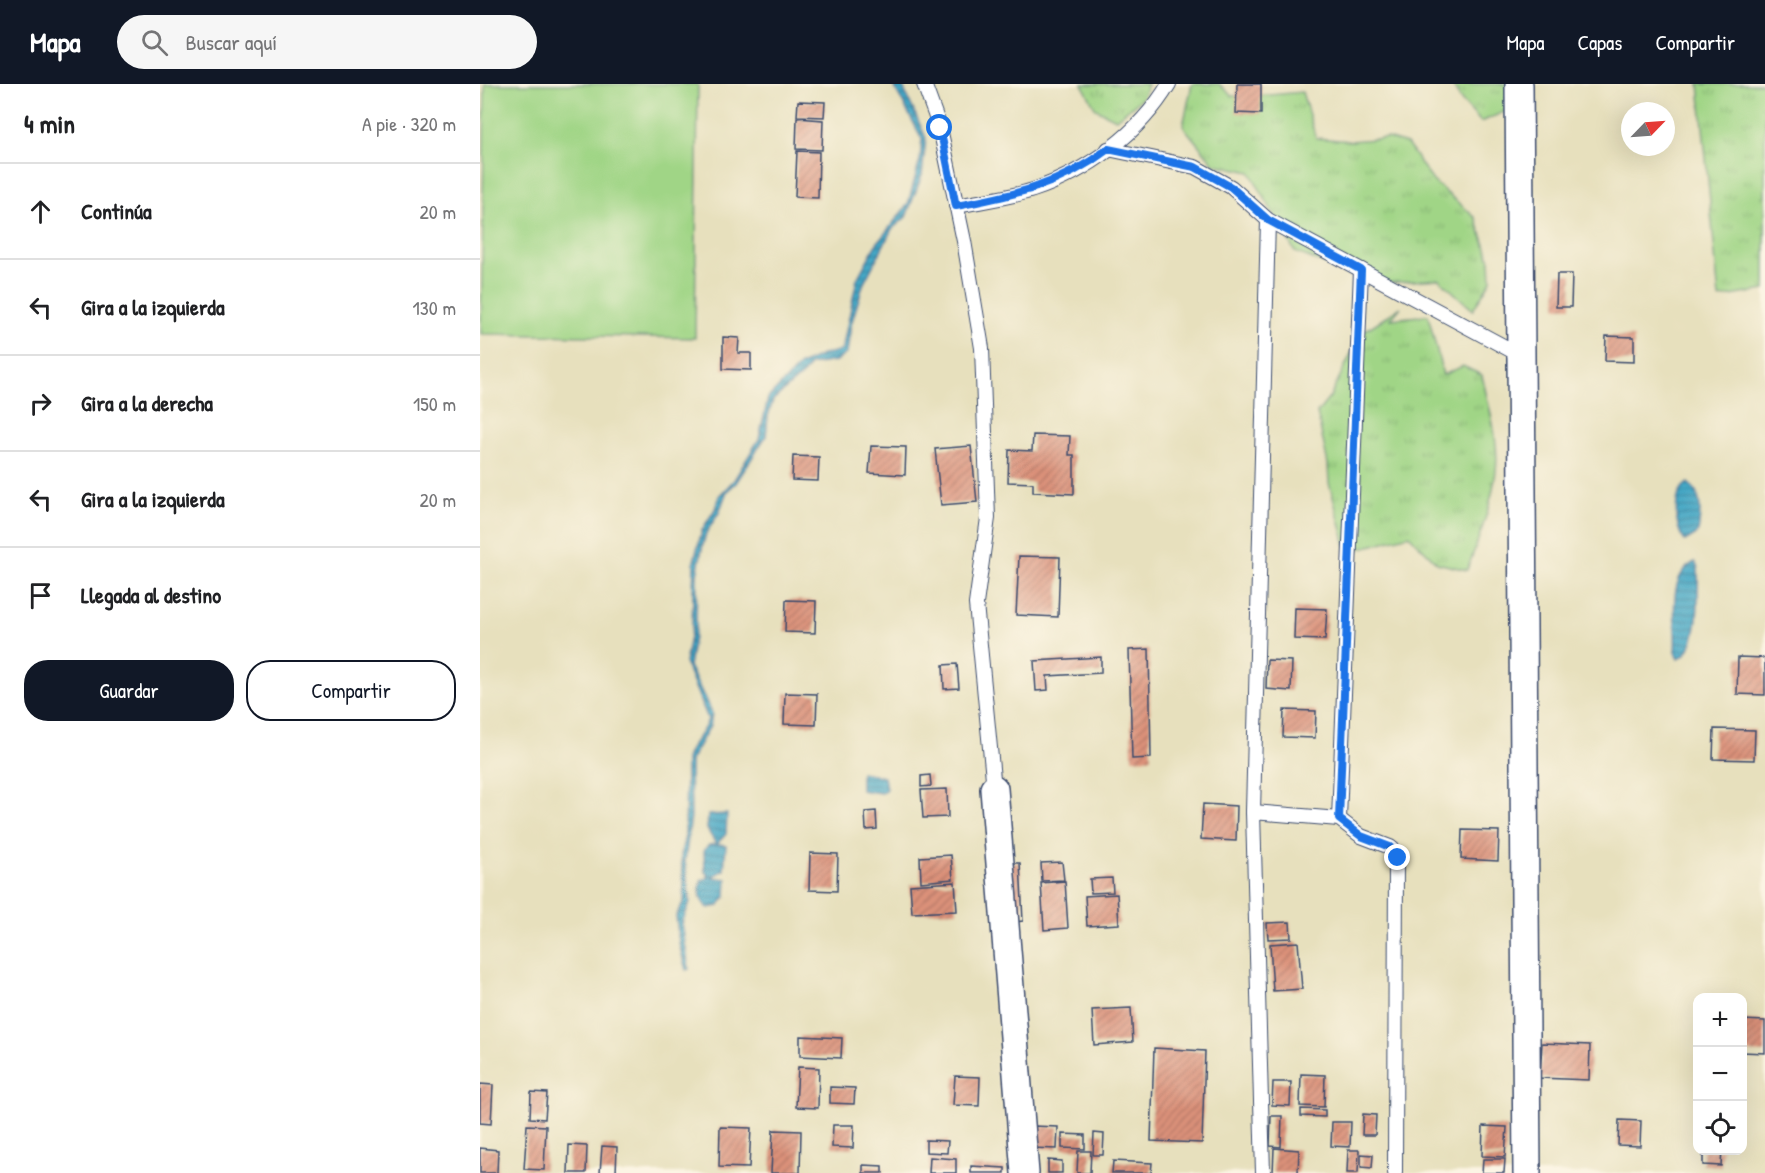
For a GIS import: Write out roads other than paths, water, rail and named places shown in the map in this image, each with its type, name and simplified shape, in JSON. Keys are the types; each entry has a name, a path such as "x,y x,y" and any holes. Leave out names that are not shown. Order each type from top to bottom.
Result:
{"street":[{"path":"1520,84 1527,1173"},
{"path":"994,789 1025,1173"}],"lane":[{"path":"924,84 940,128 964,241 982,348 988,518 976,604 994,789"},
{"path":"956,206 1033,190 1096,158 1131,132 1160,98 1168,84"},
{"path":"1108,149 1195,167 1231,187 1268,220 1520,355"},
{"path":"1263,1173 1253,812 1268,220"},
{"path":"1339,819 1361,270"},
{"path":"1253,812 1339,819 1361,836 1390,847 1398,858 1395,1173"}],"water":[{"path":"893,84 901,84 903,87 926,138 922,175 906,217 892,229 863,285 851,325 847,353 836,361 810,365 773,400 768,416 766,436 736,483 727,491 719,513 706,533 702,549 697,574 696,625 689,666 712,713 710,726 690,761 691,816 685,861 690,902 682,923 689,969 686,970 679,943 676,916 684,901 681,853 685,836 686,759 708,719 685,663 692,626 694,561 702,530 715,509 719,496 734,480 759,439 768,398 800,365 822,355 842,350 857,279 875,246 908,204 920,160 922,139"},
{"path":"1688,483 1697,493 1700,513 1698,533 1685,541 1681,535 1676,511 1679,494"},
{"path":"1695,562 1698,568 1698,591 1695,632 1686,653 1678,659 1675,652 1676,590 1685,569"},
{"path":"861,772 884,777 886,789 881,793 861,790"},
{"path":"727,814 726,834 717,844 726,845 724,870 712,877 727,879 726,896 719,906 708,908 701,899 700,892 701,881 709,877 705,871 704,850 709,845 716,844 707,829 708,815"}]}
